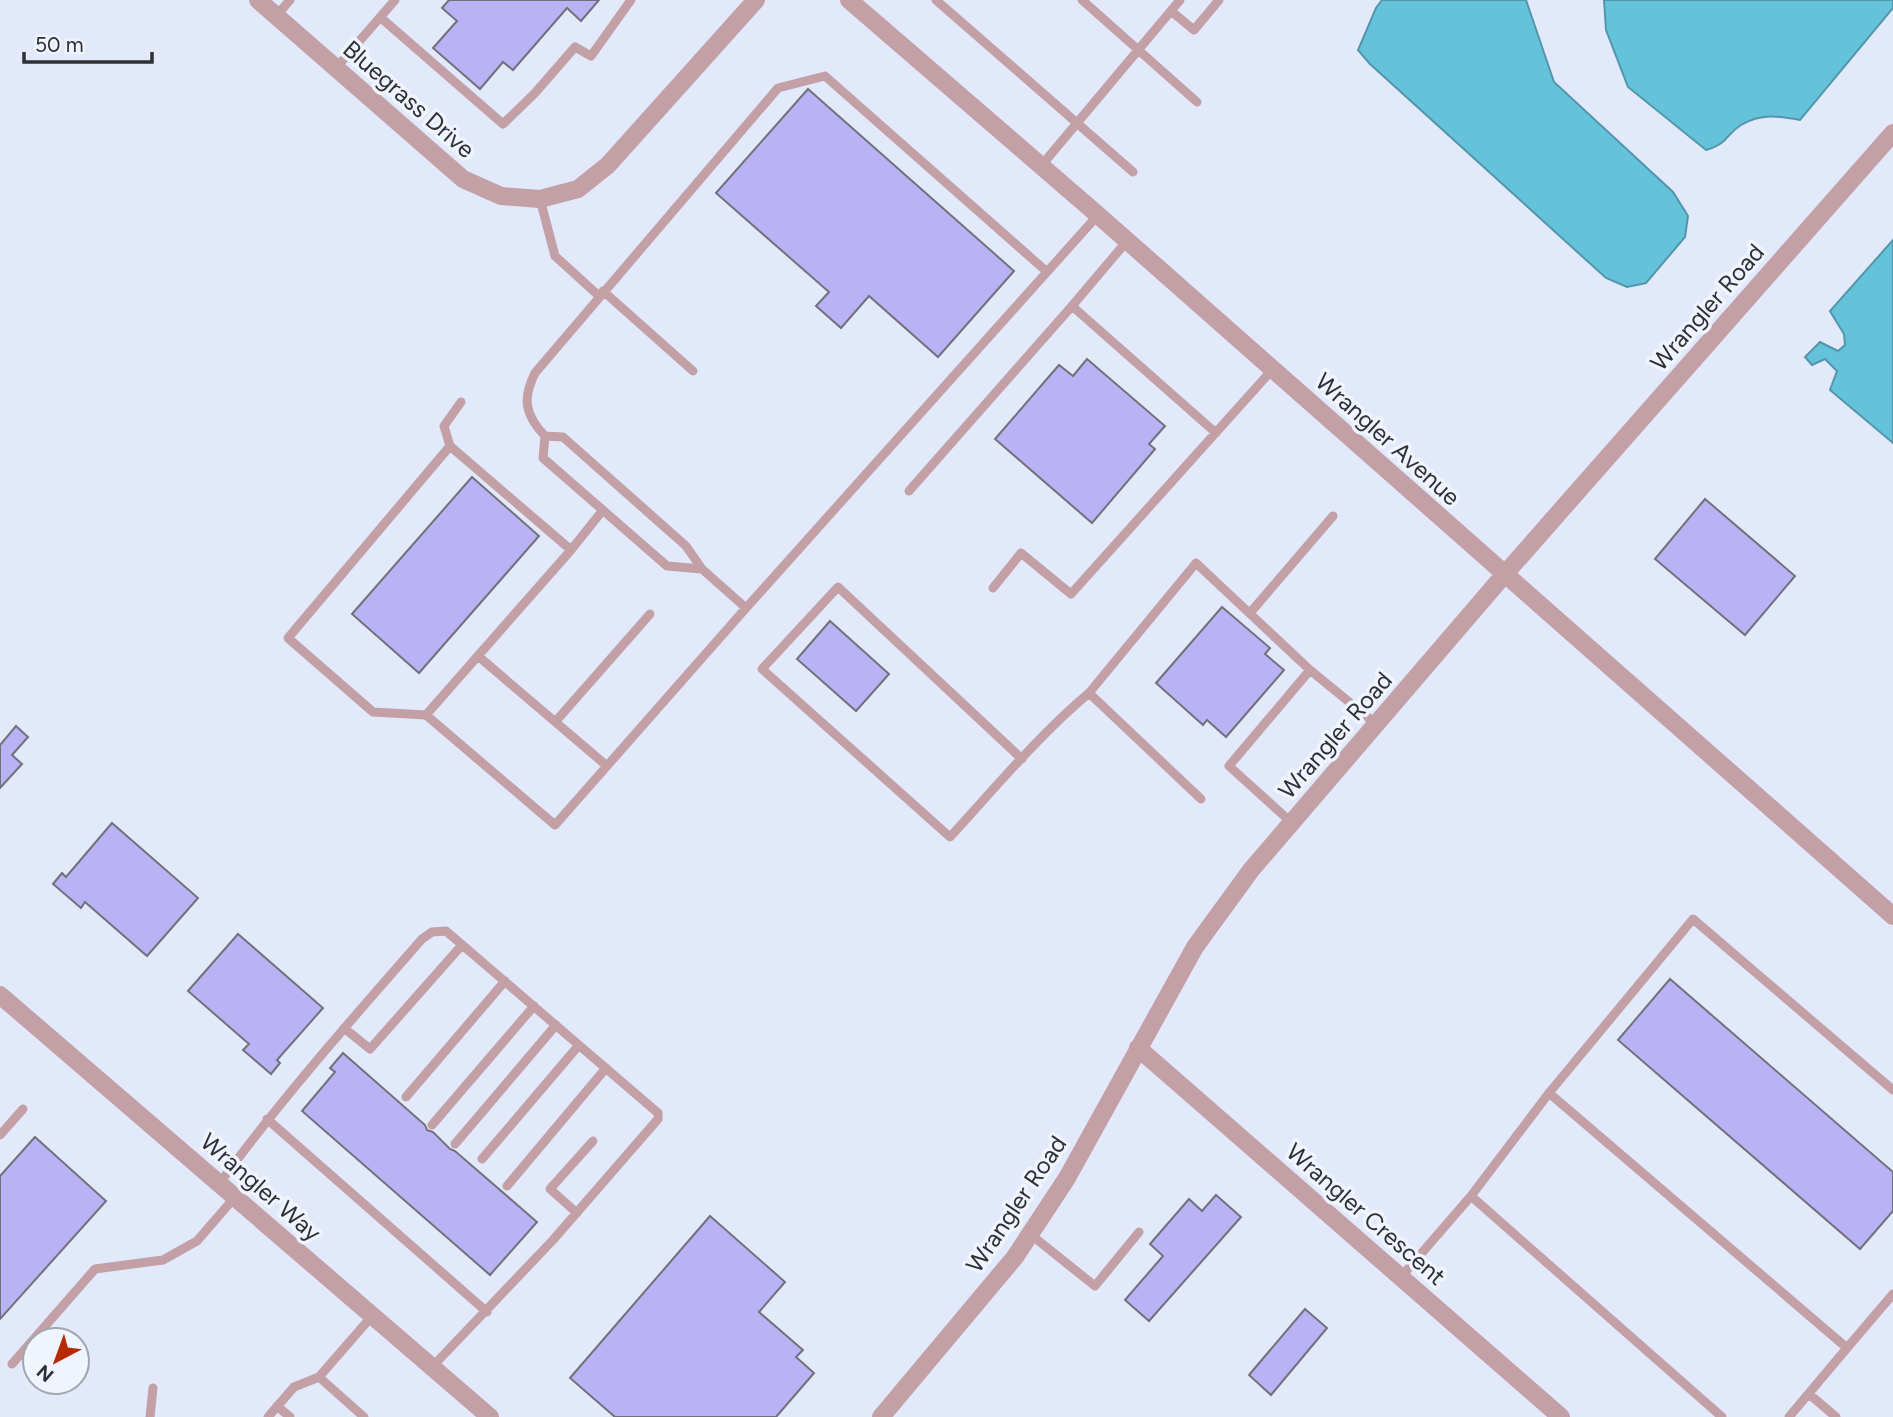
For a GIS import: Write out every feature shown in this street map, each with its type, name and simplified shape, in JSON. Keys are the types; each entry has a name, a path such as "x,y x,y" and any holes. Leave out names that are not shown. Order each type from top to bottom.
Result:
{"street":[{"name":"Bluegrass Drive","path":"258,0 463,179 501,196 540,199 578,189 608,165 756,0"},
{"name":"Wrangler Avenue","path":"849,0 1098,215 1893,916"},
{"name":"Wrangler Road","path":"881,1417 1015,1257 1067,1178 1195,947 1251,870 1504,575 1893,133"},
{"name":"Wrangler Way","path":"1,998 486,1416"},
{"name":"Wrangler Crescent","path":"1138,1048 1562,1417"}],"lane":[{"path":"276,16 290,0"},
{"path":"336,68 395,0"},
{"path":"380,17 503,124 535,93 575,47 591,56 631,0"},
{"path":"936,0 1133,172"},
{"path":"1082,0 1197,102"},
{"path":"1041,166 1180,0"},
{"path":"1171,11 1194,30 1219,0"},
{"path":"746,608 702,569 686,546 563,437 545,436 529,414 527,396 535,373 778,88 825,76 1046,271"},
{"path":"540,199 555,256 693,372"},
{"path":"450,446 288,638 373,712 426,715 555,825 1098,215"},
{"path":"909,491 1126,241"},
{"path":"1072,306 1216,433"},
{"path":"993,588 1021,553 1071,594 1272,370"},
{"path":"461,402 444,426 450,446 571,550"},
{"path":"545,436 543,458 667,566 702,569"},
{"path":"426,715 603,510"},
{"path":"1250,613 1334,516"},
{"path":"1022,759 838,587 762,669 950,837 1022,759 1054,722 1089,693 1196,563 1310,670 1376,724"},
{"path":"556,721 650,614"},
{"path":"478,656 607,766"},
{"path":"1292,823 1229,765 1310,670"},
{"path":"1089,693 1201,799"},
{"path":"1401,1277 1471,1196 1549,1093 1693,919 1893,1090"},
{"path":"219,1184 267,1119 422,939 432,932 446,931 505,981 658,1113 658,1119 487,1312 432,1367"},
{"path":"344,1028 370,1049 463,945"},
{"path":"405,1097 505,981"},
{"path":"432,1125 534,1006"},
{"path":"455,1144 556,1025"},
{"path":"482,1159 579,1045"},
{"path":"507,1186 606,1068"},
{"path":"1549,1093 1847,1348"},
{"path":"0,1135 23,1109"},
{"path":"267,1119 487,1312"},
{"path":"577,1213 550,1189 593,1141"},
{"path":"1471,1196 1722,1417"},
{"path":"12,1364 95,1269 163,1260 197,1241 235,1197"},
{"path":"1030,1234 1095,1286 1139,1232"},
{"path":"1789,1417 1893,1294"},
{"path":"268,1417 294,1387 318,1377 372,1315"},
{"path":"318,1377 364,1417"},
{"path":"149,1417 153,1388"},
{"path":"1809,1394 1836,1417"},
{"path":"277,1406 290,1417"}],"shaded area":[{"path":"0,0 1893,0 1893,1417 0,1417"}],"water":[{"path":"1382,0 1526,0 1554,82 1673,192 1688,216 1685,237 1646,283 1627,287 1606,278 1370,64 1358,50"},
{"path":"1604,0 1893,0 1893,8 1800,120 1763,117 1748,121 1723,142 1706,150 1628,87 1606,30"},
{"path":"1893,240 1893,443 1830,390 1837,371 1825,359 1812,365 1805,357 1820,342 1838,351 1845,345 1844,334 1830,311"}],"building":[{"path":"449,0 599,0 581,21 567,8 513,70 503,62 480,89 433,48 457,21 442,8"},
{"path":"808,89 1014,271 938,357 869,296 841,328 816,306 829,292 716,193"},
{"path":"1087,359 1165,426 1149,444 1155,449 1092,523 995,439 1059,365 1073,376"},
{"path":"472,477 539,536 419,673 352,614"},
{"path":"1705,499 1795,576 1745,635 1655,559"},
{"path":"1222,607 1270,648 1265,654 1284,670 1226,737 1207,720 1203,725 1156,683"},
{"path":"830,621 889,674 856,711 797,659"},
{"path":"16,726 28,737 12,755 22,764 0,788 0,745"},
{"path":"112,823 198,898 147,956 85,902 81,908 53,884 62,873 66,877"},
{"path":"238,934 323,1008 277,1060 280,1063 271,1074 243,1050 249,1044 188,991"},
{"path":"1670,979 1893,1172 1893,1211 1860,1249 1618,1040"},
{"path":"343,1053 425,1125 427,1130 433,1132 537,1222 490,1275 302,1111 335,1072 330,1068"},
{"path":"35,1137 106,1201 0,1319 0,1176"},
{"path":"1216,1195 1241,1217 1149,1321 1125,1300 1163,1256 1150,1244 1189,1199 1202,1211"},
{"path":"710,1216 785,1282 759,1312 803,1350 796,1357 814,1373 776,1417 615,1417 570,1378"},
{"path":"1305,1309 1327,1328 1271,1395 1249,1375"}]}
